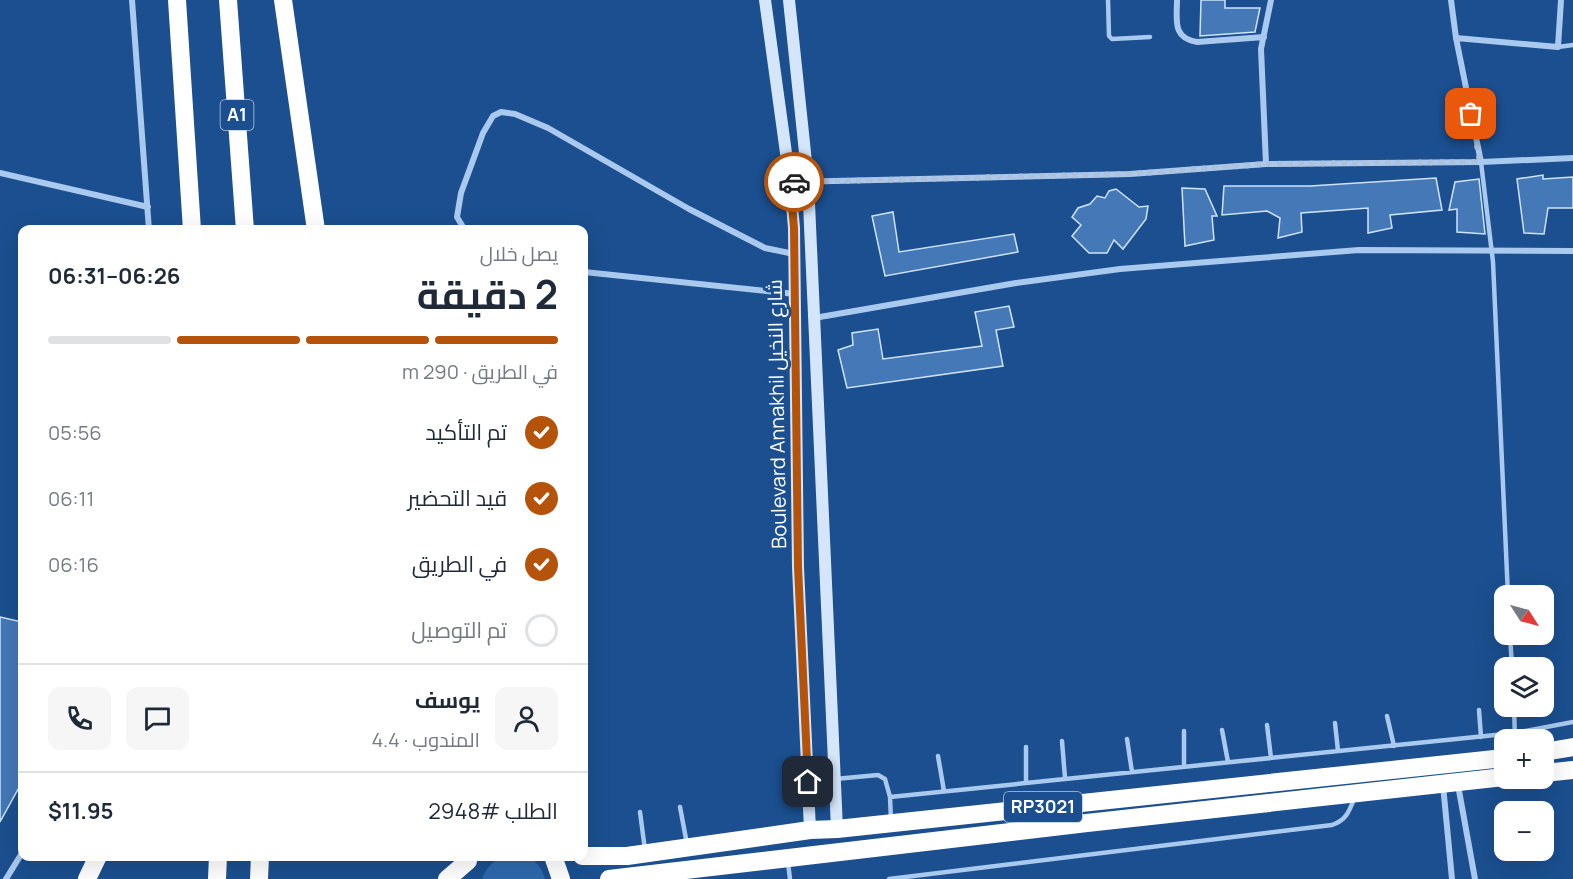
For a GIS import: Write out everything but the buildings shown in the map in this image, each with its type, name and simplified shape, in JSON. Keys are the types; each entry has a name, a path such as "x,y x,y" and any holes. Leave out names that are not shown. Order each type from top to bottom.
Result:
{"highway":[{"path":"177,0 191,225"},
{"name":"A1","path":"228,0 245,225"},
{"path":"283,0 315,225"},
{"path":"1554,750 1573,747"},
{"name":"RP3021","path":"588,856 627,856 810,830 1494,759"},
{"path":"1554,772 1573,770"},
{"name":"RP3021","path":"609,879 1494,778"},
{"path":"87,879 96,861"},
{"path":"217,879 218,861"},
{"path":"259,879 260,861"},
{"path":"447,879 468,861"},
{"path":"462,879 469,861"},
{"path":"555,861 561,879"}],"street":[{"path":"132,0 149,225"},
{"name":"Boulevard Annakhil شارع النخيل","path":"765,0 790,182 794,254 798,567 810,830"},
{"name":"Boulevard Annakhil شارع النخيل","path":"789,0 808,181 837,829"},
{"path":"1177,0 1177,22 1181,36 1187,40 1197,42 1264,37"},
{"path":"1266,164 1261,49 1271,0"},
{"path":"1451,0 1480,162"},
{"path":"1456,38 1558,46 1561,0"},
{"path":"462,225 457,216 461,194 483,133 493,116 501,112 515,114 548,128 679,204 765,248 794,254"},
{"path":"790,182 1130,174 1266,164 1480,162 1573,158"},
{"path":"0,173 148,207"},
{"path":"814,318 1016,283 1120,269 1359,250 1573,251"},
{"path":"588,272 795,294"},
{"path":"1450,783 1452,879"},
{"path":"1450,783 1475,879"},
{"path":"6,879 18,860"}],"lane":[{"path":"1108,0 1109,36 1112,39 1150,37"},
{"path":"1558,46 1573,45"},
{"path":"1480,162 1492,252 1507,585"},
{"path":"1479,710 1481,737"},
{"path":"1388,716 1394,746"},
{"path":"1544,729 1573,722"},
{"path":"1335,723 1338,751"},
{"path":"1267,725 1271,758"},
{"path":"1222,730 1228,762"},
{"path":"1184,731 1184,767"},
{"path":"890,796 1494,737"},
{"path":"1127,739 1132,772"},
{"path":"1062,741 1065,778"},
{"path":"1026,747 1026,783"},
{"path":"938,756 944,790"},
{"path":"835,779 878,775 885,779 890,796 892,823"},
{"path":"889,879 1332,825 1341,821 1348,814 1356,794"},
{"path":"680,807 687,847"},
{"path":"640,812 645,853"},
{"path":"787,857 790,879"}],"shaded area":[{"path":"495,861 534,861 545,879 482,879"}],"way so far":[{"path":"794,182 1130,174 1266,164 1480,162 1471,114"}],"route":[{"path":"794,182 790,182 794,228 798,567 808,782"}]}
